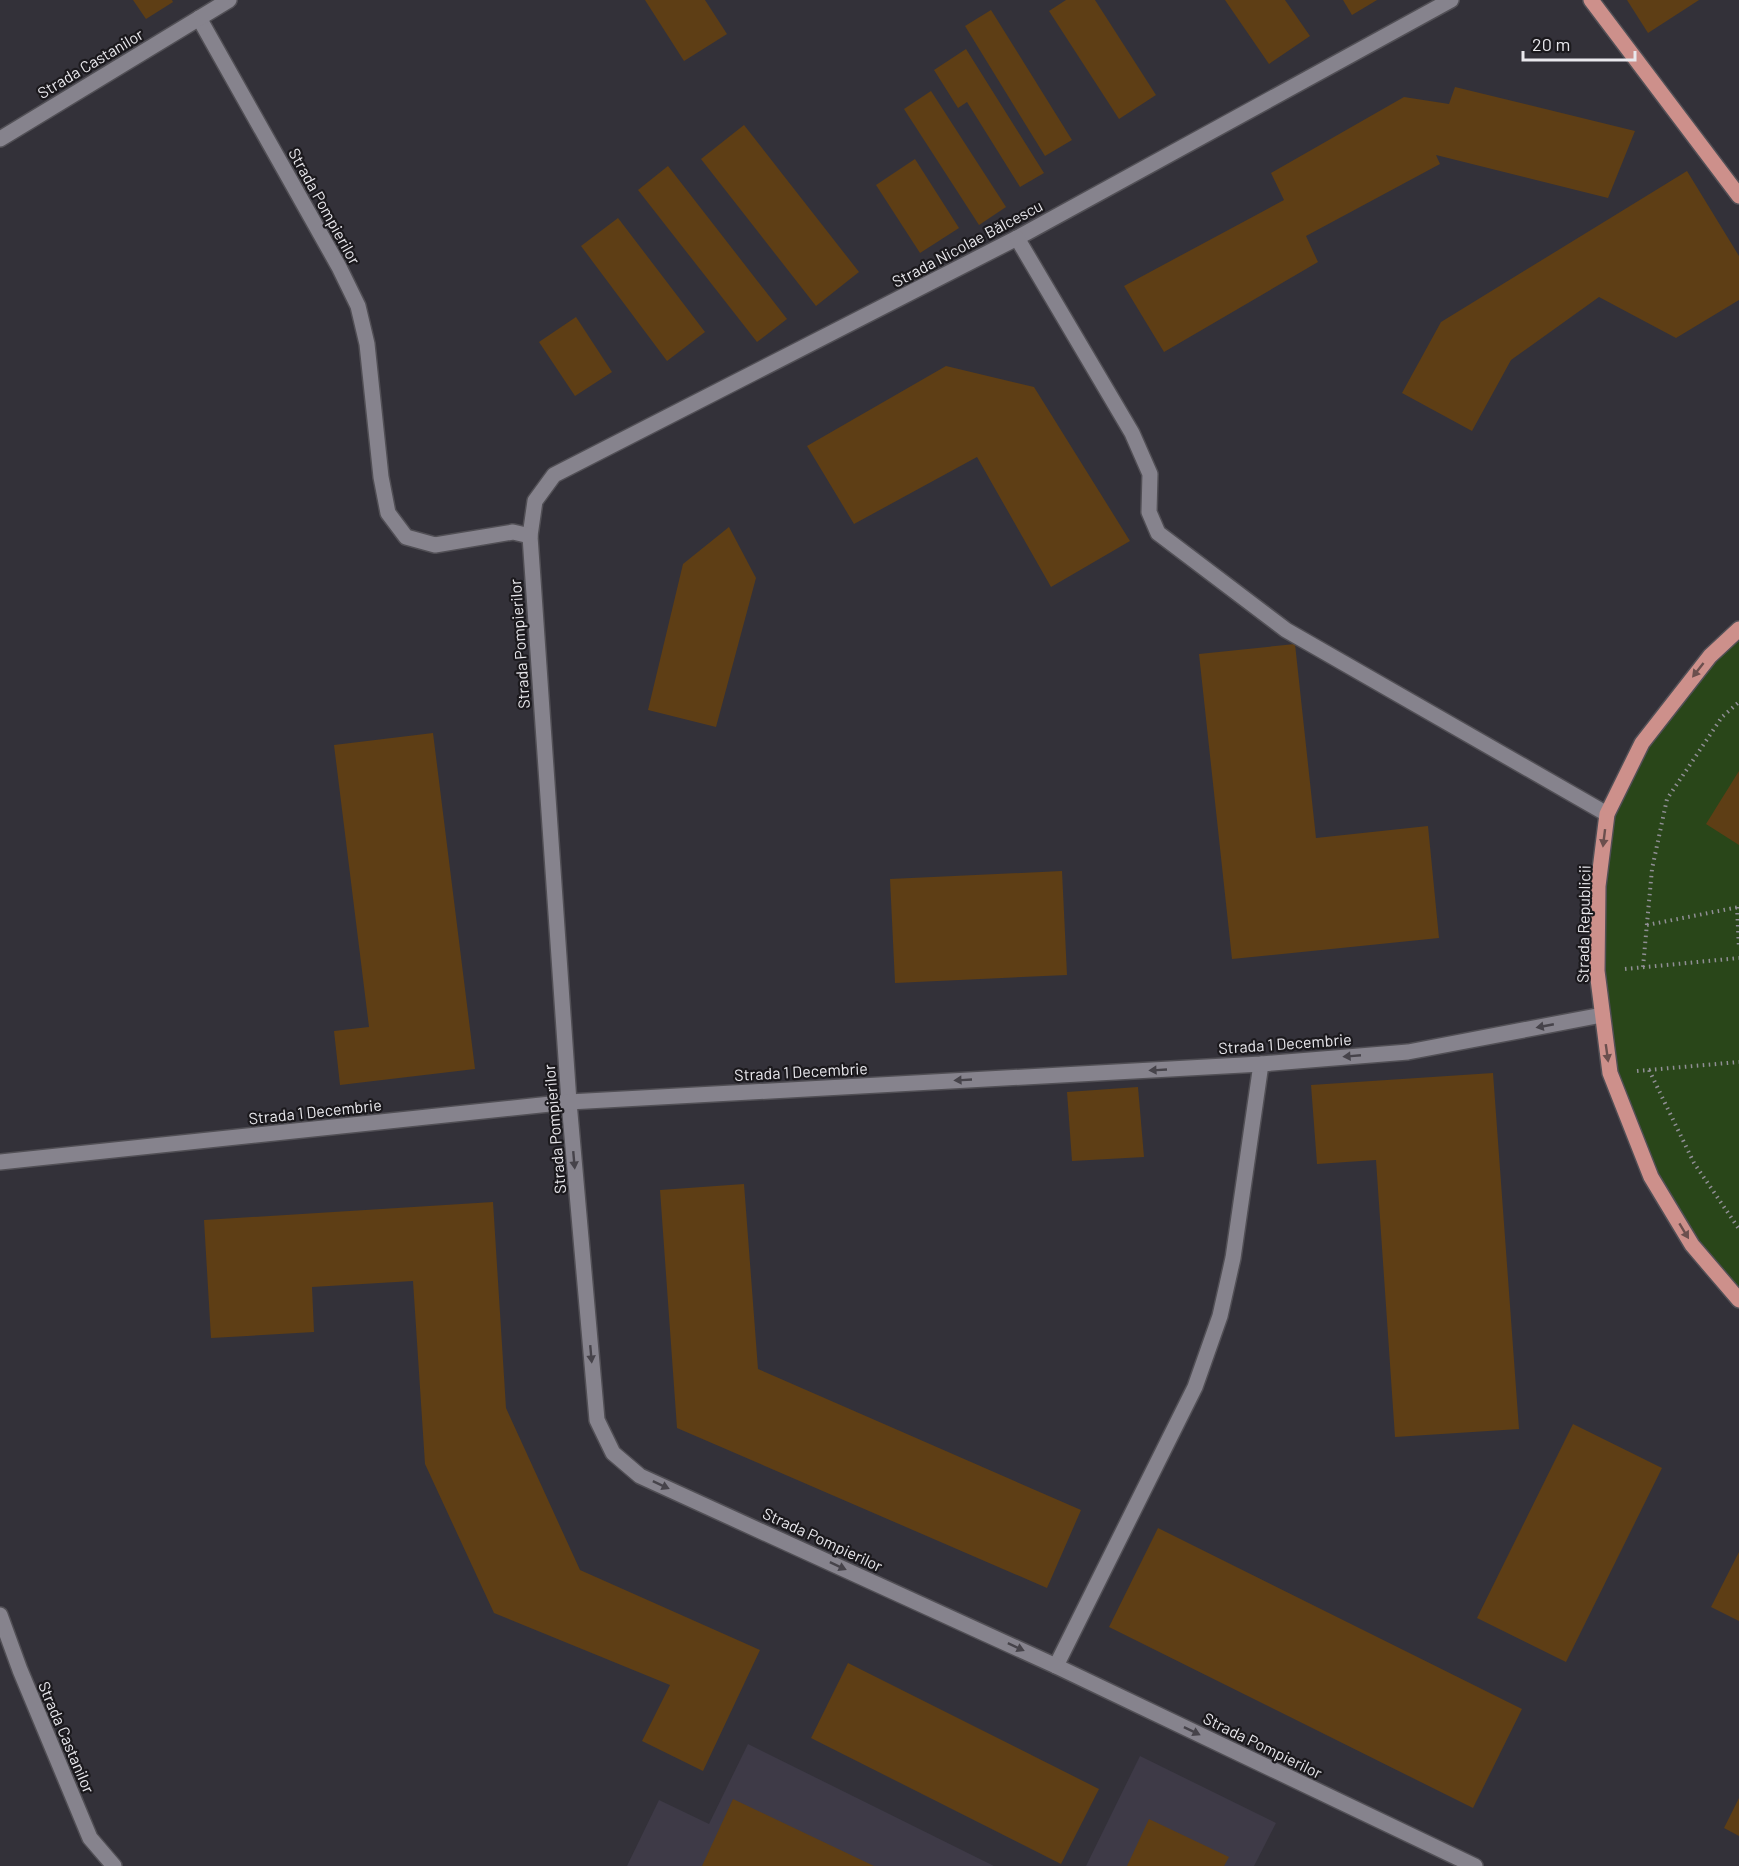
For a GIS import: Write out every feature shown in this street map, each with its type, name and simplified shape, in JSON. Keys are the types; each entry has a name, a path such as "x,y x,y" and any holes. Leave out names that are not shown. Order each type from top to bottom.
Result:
{"main road":[{"path":"1591,0 1739,196"},
{"name":"Strada Republicii","path":"1739,629 1710,656 1642,743 1607,814 1598,886 1597,971 1610,1073 1651,1177 1692,1245 1739,1300"}],"street":[{"name":"Strada Castanilor","path":"0,140 229,0"},
{"name":"Strada Nicolae Bălcescu","path":"530,536 535,501 554,475 1017,238 1451,0"},
{"name":"Strada Pompierilor","path":"199,18 339,267 358,306 367,344 381,477 388,513 406,537 435,545 513,532 530,536 569,1102 597,1420 613,1453 640,1476 1056,1666 1475,1866"},
{"path":"1017,238 1132,433 1150,474 1149,512 1158,533 1286,630 1607,814"},
{"name":"Strada 1 Decembrie","path":"0,1162 569,1102 1261,1064 1408,1052 1602,1015"},
{"path":"1056,1666 1195,1388 1220,1316 1233,1258 1261,1064"},
{"name":"Strada Castanilor","path":"0,1615 20,1670 90,1838 114,1866"}],"path":[{"path":"1643,967 1653,869 1667,799 1722,717 1739,702"},
{"path":"1647,925 1738,907 1739,948"},
{"path":"1597,971 1739,958"},
{"path":"1610,1073 1739,1062"},
{"path":"1649,1070 1695,1163 1739,1229"}],"shaded area":[{"path":"748,1744 994,1866 627,1866 659,1800 709,1824"},
{"path":"1140,1756 1276,1823 1254,1866 1086,1866"}],"green space":[{"path":"1739,629 1739,1300 1651,1177 1614,1082 1602,1015 1607,814 1642,743"}],"building":[{"path":"133,0 172,0 173,2 146,19"},
{"path":"645,0 705,0 727,34 684,61"},
{"path":"1066,0 1095,0 1156,95 1119,119 1049,11"},
{"path":"1225,0 1285,0 1310,36 1269,64"},
{"path":"1343,0 1377,0 1352,15"},
{"path":"1627,0 1699,0 1648,33"},
{"path":"991,10 1072,140 1045,156 965,26"},
{"path":"966,49 1044,173 1020,187 967,102 958,108 934,70"},
{"path":"1455,87 1635,131 1608,198 1436,155 1440,164 1306,236 1318,262 1164,352 1124,286 1284,200 1271,173 1404,97 1449,104"},
{"path":"931,91 1006,207 979,225 904,109"},
{"path":"744,125 859,272 816,306 701,159"},
{"path":"915,159 959,228 920,253 876,185"},
{"path":"668,166 787,319 757,342 638,190"},
{"path":"1687,171 1739,256 1739,300 1676,338 1599,297 1511,360 1472,431 1402,393 1441,322"},
{"path":"618,218 705,332 667,361 581,246"},
{"path":"576,317 612,372 575,396 539,342"},
{"path":"946,366 1034,387 1130,541 1051,587 977,457 854,524 807,446"},
{"path":"729,527 756,578 716,727 648,710 683,564"},
{"path":"1295,644 1316,838 1428,826 1439,938 1232,959 1199,654"},
{"path":"433,733 475,1069 340,1085 334,1031 369,1027 334,745"},
{"path":"1739,771 1739,845 1706,824"},
{"path":"1062,871 1067,975 895,983 890,879"},
{"path":"1493,1073 1519,1429 1395,1437 1376,1160 1317,1164 1311,1085"},
{"path":"1138,1087 1144,1157 1072,1161 1067,1092"},
{"path":"744,1184 758,1369 1081,1510 1047,1588 677,1428 660,1190"},
{"path":"493,1202 506,1408 580,1570 760,1650 703,1771 642,1741 670,1685 494,1613 425,1464 413,1281 312,1287 314,1332 211,1338 204,1220"},
{"path":"1573,1424 1662,1468 1566,1662 1477,1618"},
{"path":"1158,1528 1522,1709 1473,1808 1109,1627"},
{"path":"1739,1552 1739,1621 1711,1607"},
{"path":"848,1663 1099,1789 1061,1864 811,1738"},
{"path":"1739,1798 1739,1836 1724,1828"},
{"path":"733,1799 874,1866 702,1866"},
{"path":"1149,1819 1229,1857 1224,1866 1127,1866"}]}
